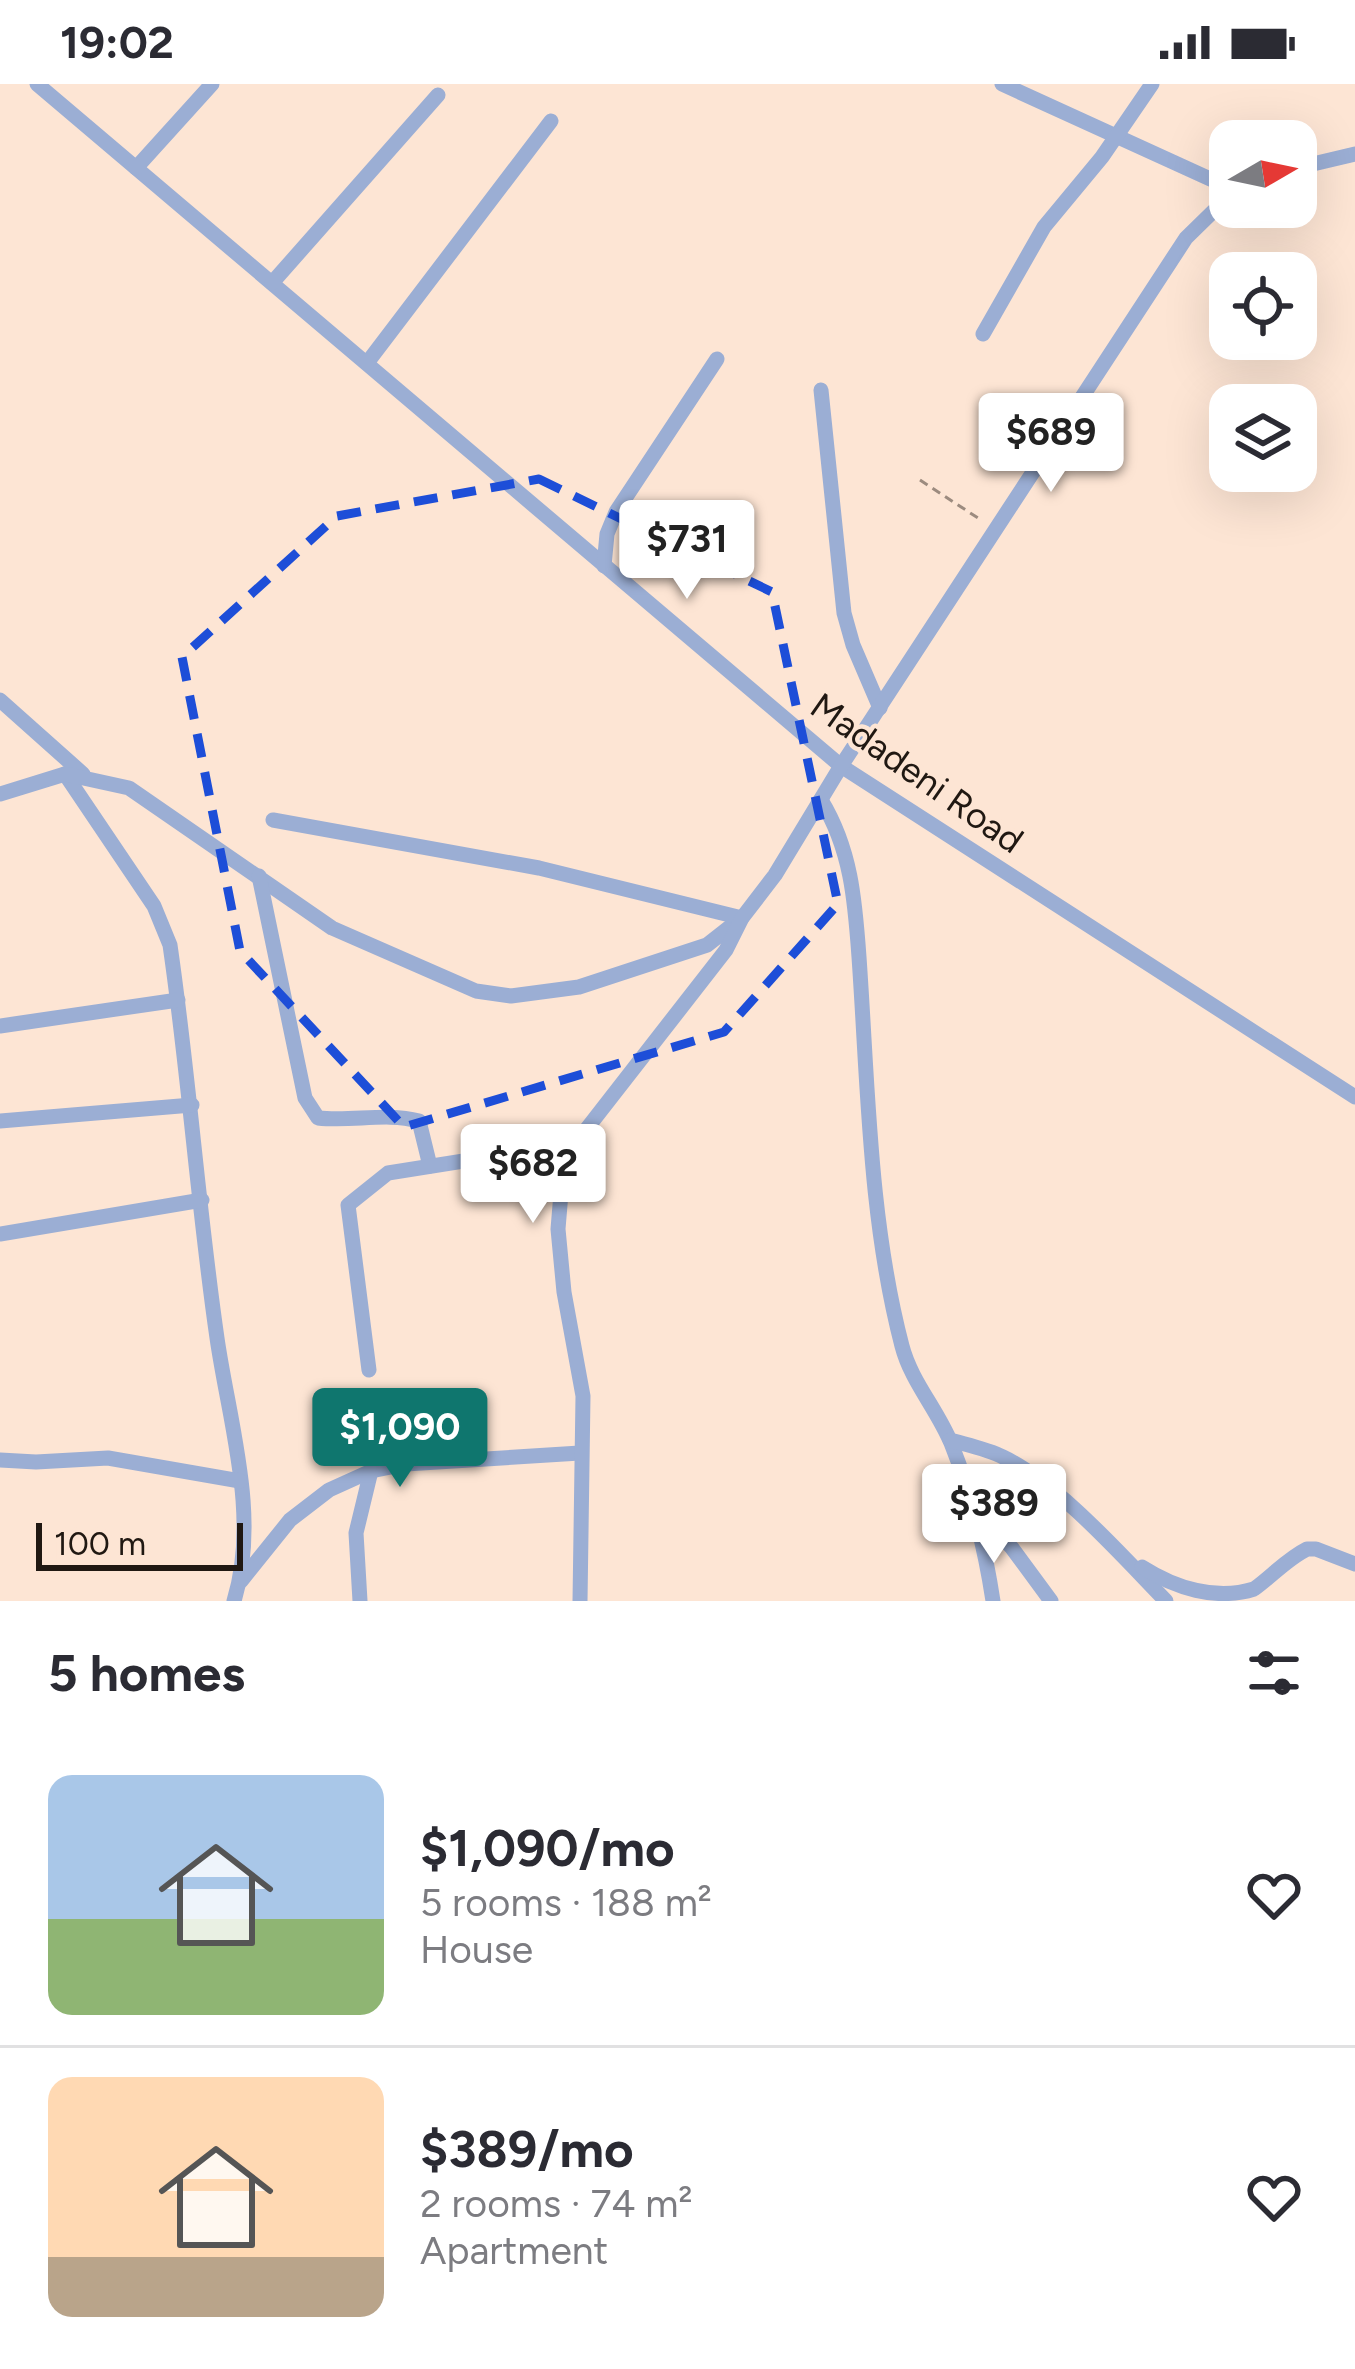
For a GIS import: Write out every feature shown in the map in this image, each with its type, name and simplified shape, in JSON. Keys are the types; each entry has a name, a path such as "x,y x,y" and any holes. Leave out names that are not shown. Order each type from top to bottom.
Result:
{"street":[{"name":"Madadeni Road","path":"37,84 842,766 1355,1097"},
{"path":"136,168 212,84"},
{"path":"983,334 1044,227 1152,84"},
{"path":"1005,85 1209,181"},
{"path":"272,283 438,95"},
{"path":"367,363 551,122"},
{"path":"1317,163 1355,154"},
{"path":"580,1601 581,1372 564,1292 558,1229 560,1193 585,1131 700,987 1186,238 1209,214"},
{"path":"604,566 607,534 616,512 717,359"},
{"path":"821,390 844,614 880,708"},
{"path":"0,700 83,775"},
{"path":"64,773 165,924 240,1481 243,1534 234,1601"},
{"path":"0,794 64,773 129,788 295,905 368,946 476,991 511,996 579,987 707,945 742,918"},
{"path":"821,800 839,830 854,901 873,1153 898,1328 909,1368 950,1439 993,1601"},
{"path":"273,820 539,868 742,918"},
{"path":"259,876 305,1098 318,1118 342,1121 394,1115 419,1121 430,1166"},
{"path":"0,1026 178,1000"},
{"path":"0,1121 192,1105"},
{"path":"369,1370 348,1205 388,1173 514,1153 585,1131"},
{"path":"0,1234 202,1200"},
{"path":"950,1439 1022,1468 1166,1601"},
{"path":"240,1583 290,1520 329,1490 371,1471 406,1464 580,1453"},
{"path":"0,1460 108,1458 240,1481"},
{"path":"360,1601 356,1533 371,1471"},
{"path":"970,1502 1051,1601"},
{"path":"1119,1553 1190,1595 1219,1601 1246,1594 1307,1550 1355,1564"}],"path":[{"path":"920,480 998,530"}],"highlighted area":[{"path":"539,479 772,592 838,904 724,1032 404,1127 240,951 182,657 337,516"}]}
